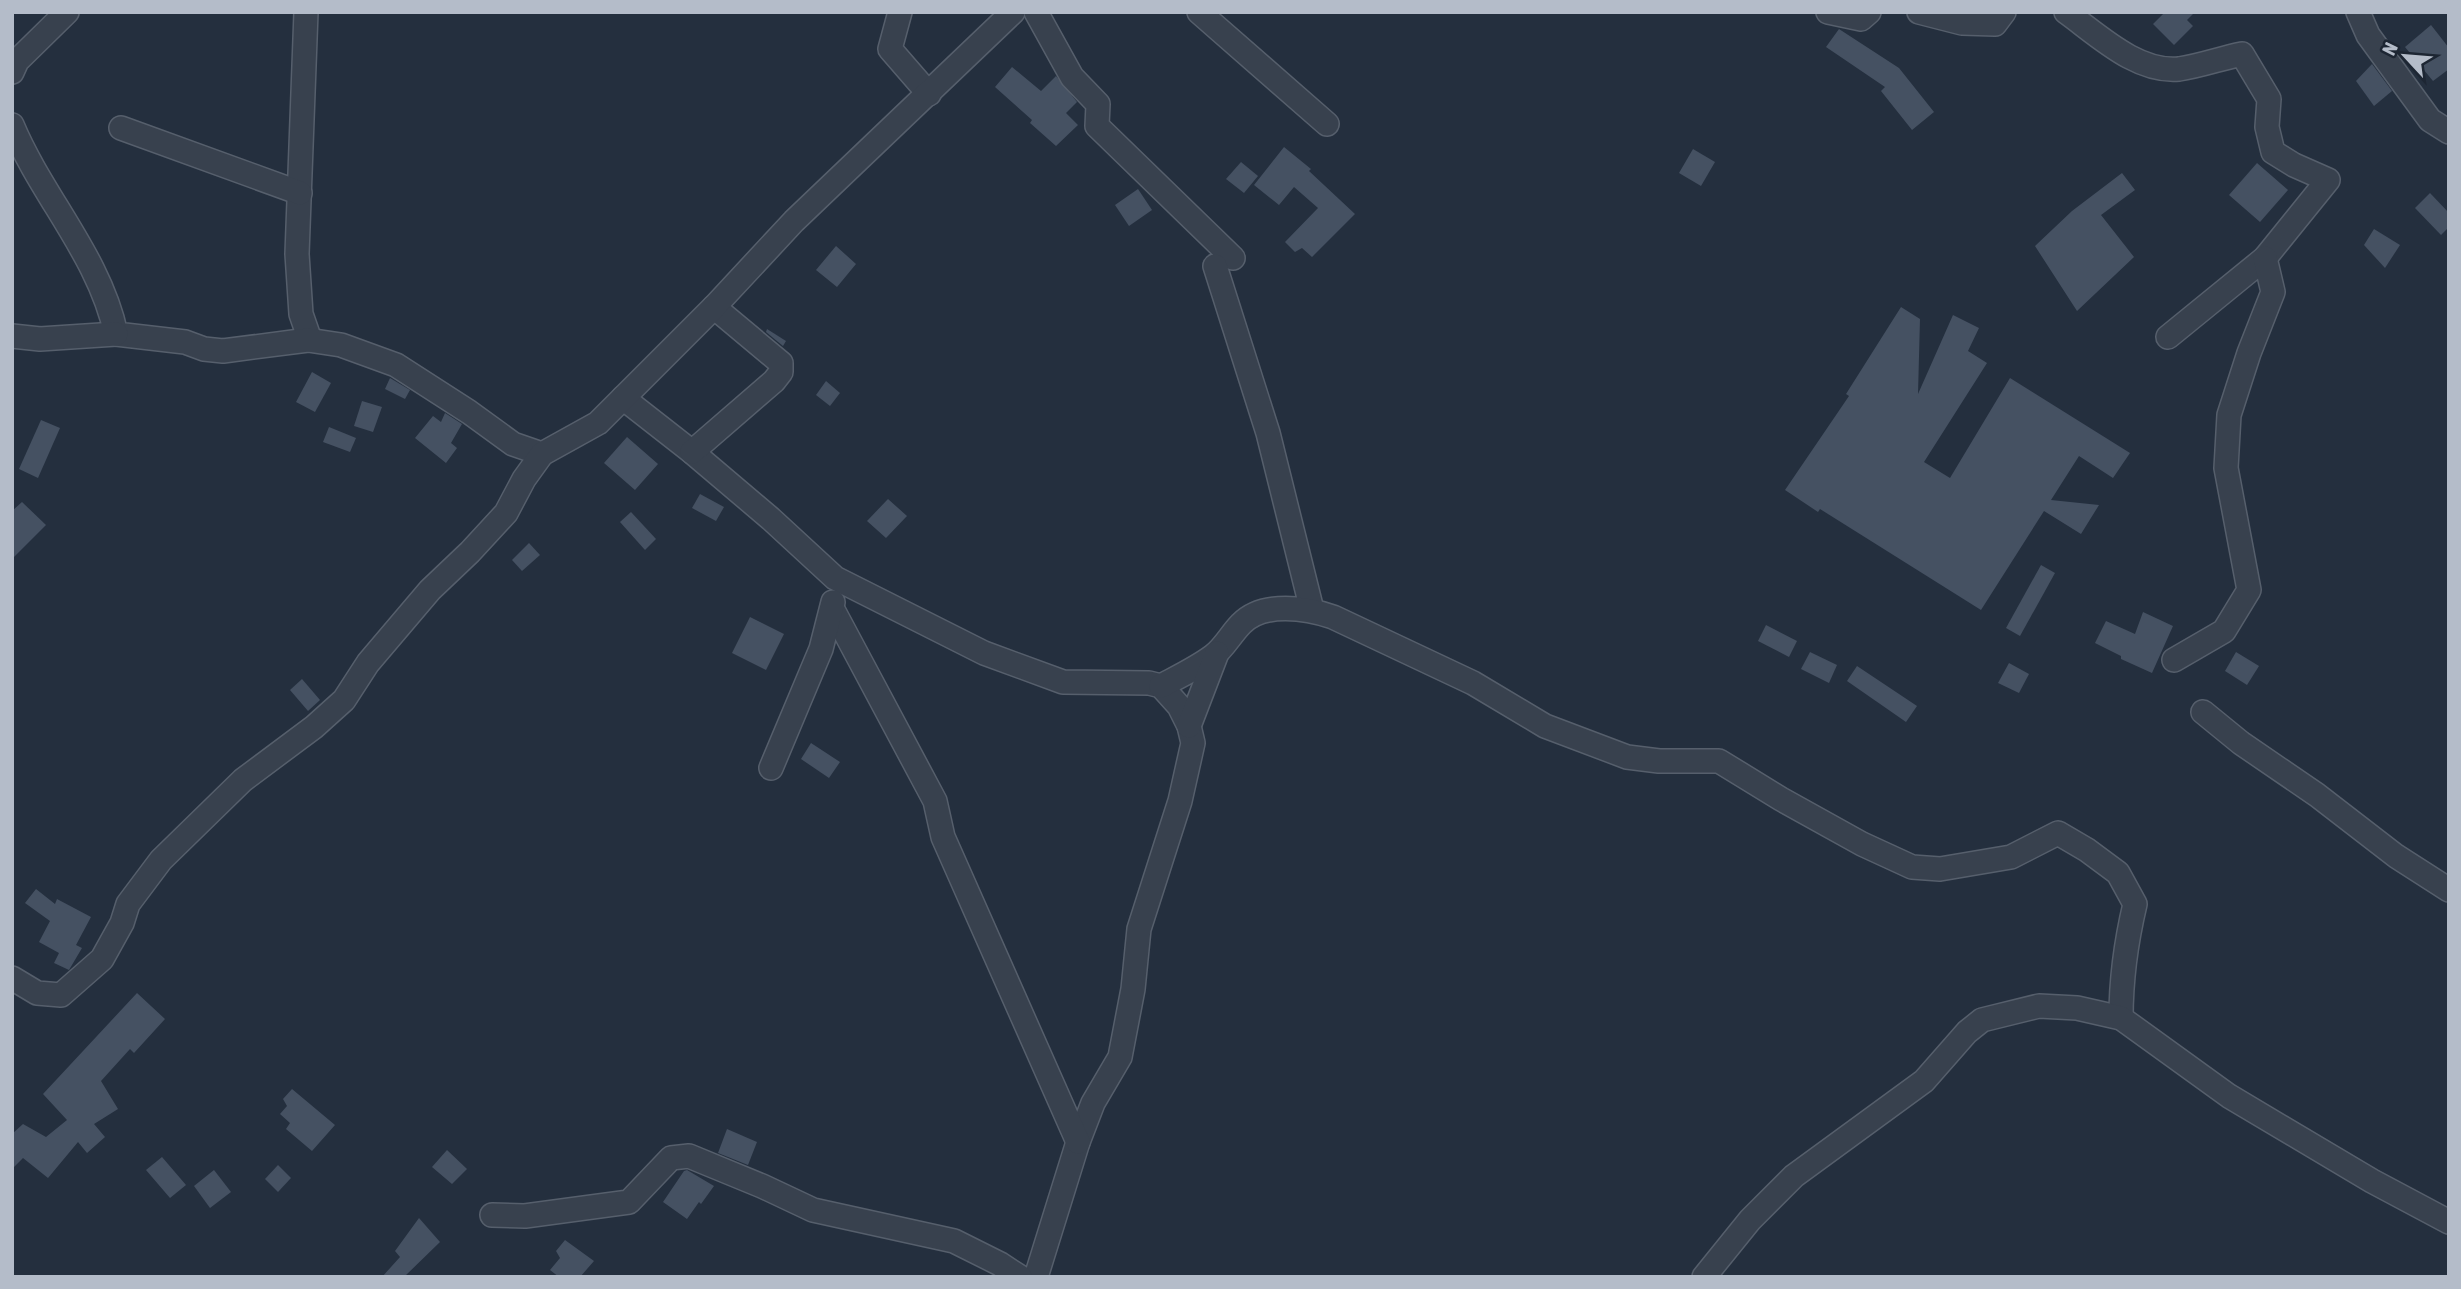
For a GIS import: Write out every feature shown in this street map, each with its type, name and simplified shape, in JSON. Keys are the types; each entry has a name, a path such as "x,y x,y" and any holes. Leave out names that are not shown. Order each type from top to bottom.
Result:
{"street":[{"path":"12,72 18,61 67,12"},
{"path":"306,12 297,254 301,314 310,340"},
{"path":"900,12 890,49 929,94"},
{"path":"12,978 37,993 61,995 102,959 122,923 128,904 161,860 243,780 314,727 344,699 369,663 430,590 506,513 524,479 542,454 598,423 714,307 794,221 1013,12"},
{"path":"1036,12 1072,77 1098,104 1097,126 1224,262 1312,610"},
{"path":"1199,12 1327,124"},
{"path":"1828,12 1861,19 1869,12"},
{"path":"1919,12 1962,23 1995,24 2004,12"},
{"path":"2066,12 2119,51 2158,68 2180,69 2242,54 2269,99 2267,127 2273,152 2328,180 2265,258 2168,337"},
{"path":"2358,12 2368,35 2430,120 2449,132"},
{"path":"12,125 79,242 112,313 116,334"},
{"path":"121,128 300,193"},
{"path":"2174,660 2224,631 2249,590 2226,468 2229,415 2273,292 2265,258"},
{"path":"692,452 781,372 781,363 714,307"},
{"path":"12,336 40,339 116,334 186,342 204,349 223,351 310,340 341,345 396,365 513,443 542,454"},
{"path":"623,398 771,519 835,578 984,653 1063,682 1149,683 1161,686 1179,706 1189,726 1193,743 1180,801 1139,929 1133,989 1120,1057 1093,1103 1078,1142 1036,1277"},
{"path":"771,768 821,649 832,608 835,578"},
{"path":"832,608 935,802 943,837 1078,1142"},
{"path":"1189,726 1217,653 1242,622 1254,615 1288,608 1312,610 1334,617 1473,683 1545,726 1627,757 1658,761 1719,761 1862,844 1912,867 1940,869 2011,857 2058,833 2118,873 2135,904 2126,944 2121,1018"},
{"path":"1161,686 1217,653"},
{"path":"2203,712 2241,743 2317,795 2396,856 2449,890"},
{"path":"1704,1277 1750,1220 1794,1176 1924,1081 1967,1032 1982,1020 2039,1006 2077,1008 2121,1018 2229,1096 2372,1181 2449,1222"},
{"path":"492,1215 525,1216 629,1202 671,1158 688,1156 813,1210 954,1241 1020,1277"}],"building":[{"path":"2165,12 2195,12 2187,20 2193,26 2174,45 2153,24"},
{"path":"2431,25 2449,48 2449,69 2433,81 2405,47"},
{"path":"1839,29 1899,68 1934,112 1912,130 1881,91 1885,87 1826,47"},
{"path":"2372,64 2392,91 2374,106 2356,81"},
{"path":"1012,67 1041,91 1056,76 1077,102 1066,113 1078,125 1056,146 995,87"},
{"path":"1284,147 1311,169 1309,171 1355,214 1312,257 1302,248 1295,252 1285,242 1318,208 1294,187 1279,205 1254,185"},
{"path":"1693,149 1715,162 1701,186 1679,173"},
{"path":"1241,162 1258,176 1244,193 1226,179"},
{"path":"2257,163 2288,190 2260,222 2229,195"},
{"path":"2122,173 2135,190 2101,215 2134,257 2077,311 2035,246 2072,211"},
{"path":"1138,189 1152,210 1129,226 1115,205"},
{"path":"2430,193 2449,213 2449,227 2441,235 2415,208"},
{"path":"2374,229 2400,245 2385,268 2364,245"},
{"path":"836,246 856,264 837,287 816,270"},
{"path":"1901,307 1920,319 1918,394 1953,315 1979,328 1968,351 1987,363 1924,462 1950,478 2010,378 2130,453 2113,478 2079,456 2051,500 2099,505 2081,534 2044,511 1981,610 1785,490 1849,396 1846,394"},
{"path":"767,329 786,341 783,346 766,332"},
{"path":"312,372 331,383 315,412 296,402"},
{"path":"390,378 410,390 405,399 385,389"},
{"path":"826,381 840,393 830,406 816,395"},
{"path":"362,401 382,407 373,432 354,426"},
{"path":"445,413 462,424 451,443 457,448 446,463 415,438 433,416 441,422"},
{"path":"41,420 60,428 38,478 19,469"},
{"path":"329,427 356,438 350,452 323,442"},
{"path":"627,437 658,464 635,490 604,463"},
{"path":"700,494 724,507 716,521 692,508"},
{"path":"888,499 907,516 886,538 867,521"},
{"path":"22,502 46,525 12,559 12,511"},
{"path":"631,512 656,539 645,550 620,522"},
{"path":"529,543 540,555 522,571 512,560"},
{"path":"2041,565 2055,573 2020,636 2006,628"},
{"path":"2143,612 2173,626 2152,673 2095,643 2106,621 2135,634"},
{"path":"750,617 784,634 766,670 732,653"},
{"path":"1766,625 1797,641 1789,657 1758,641"},
{"path":"1810,652 1837,665 1829,683 1801,669"},
{"path":"2236,652 2259,666 2247,685 2225,671"},
{"path":"2009,663 2029,674 2019,693 1998,683"},
{"path":"1857,666 1917,706 1906,722 1847,681"},
{"path":"302,679 320,700 308,711 290,690"},
{"path":"811,743 840,762 829,778 801,759"},
{"path":"36,889 55,904 57,899 91,917 76,945 82,948 69,970 54,963 59,953 39,942 50,921 25,903"},
{"path":"137,993 165,1019 134,1053 130,1049 101,1081 118,1109 94,1124 105,1137 87,1153 78,1142 48,1178 23,1158 12,1169 12,1134 23,1124 46,1137 67,1120 43,1094"},
{"path":"292,1089 335,1125 312,1151 286,1129 290,1123 280,1114 287,1106 283,1099"},
{"path":"727,1129 757,1142 748,1165 718,1153"},
{"path":"447,1150 467,1169 452,1184 432,1167"},
{"path":"162,1157 186,1185 170,1198 146,1170"},
{"path":"278,1165 291,1178 278,1192 265,1179"},
{"path":"214,1170 231,1192 210,1208 194,1186"},
{"path":"687,1170 714,1186 687,1219 663,1202"},
{"path":"419,1218 440,1242 404,1277 382,1277 400,1257 395,1251"},
{"path":"565,1240 594,1261 580,1277 559,1277 550,1270 560,1258 556,1251"}]}
